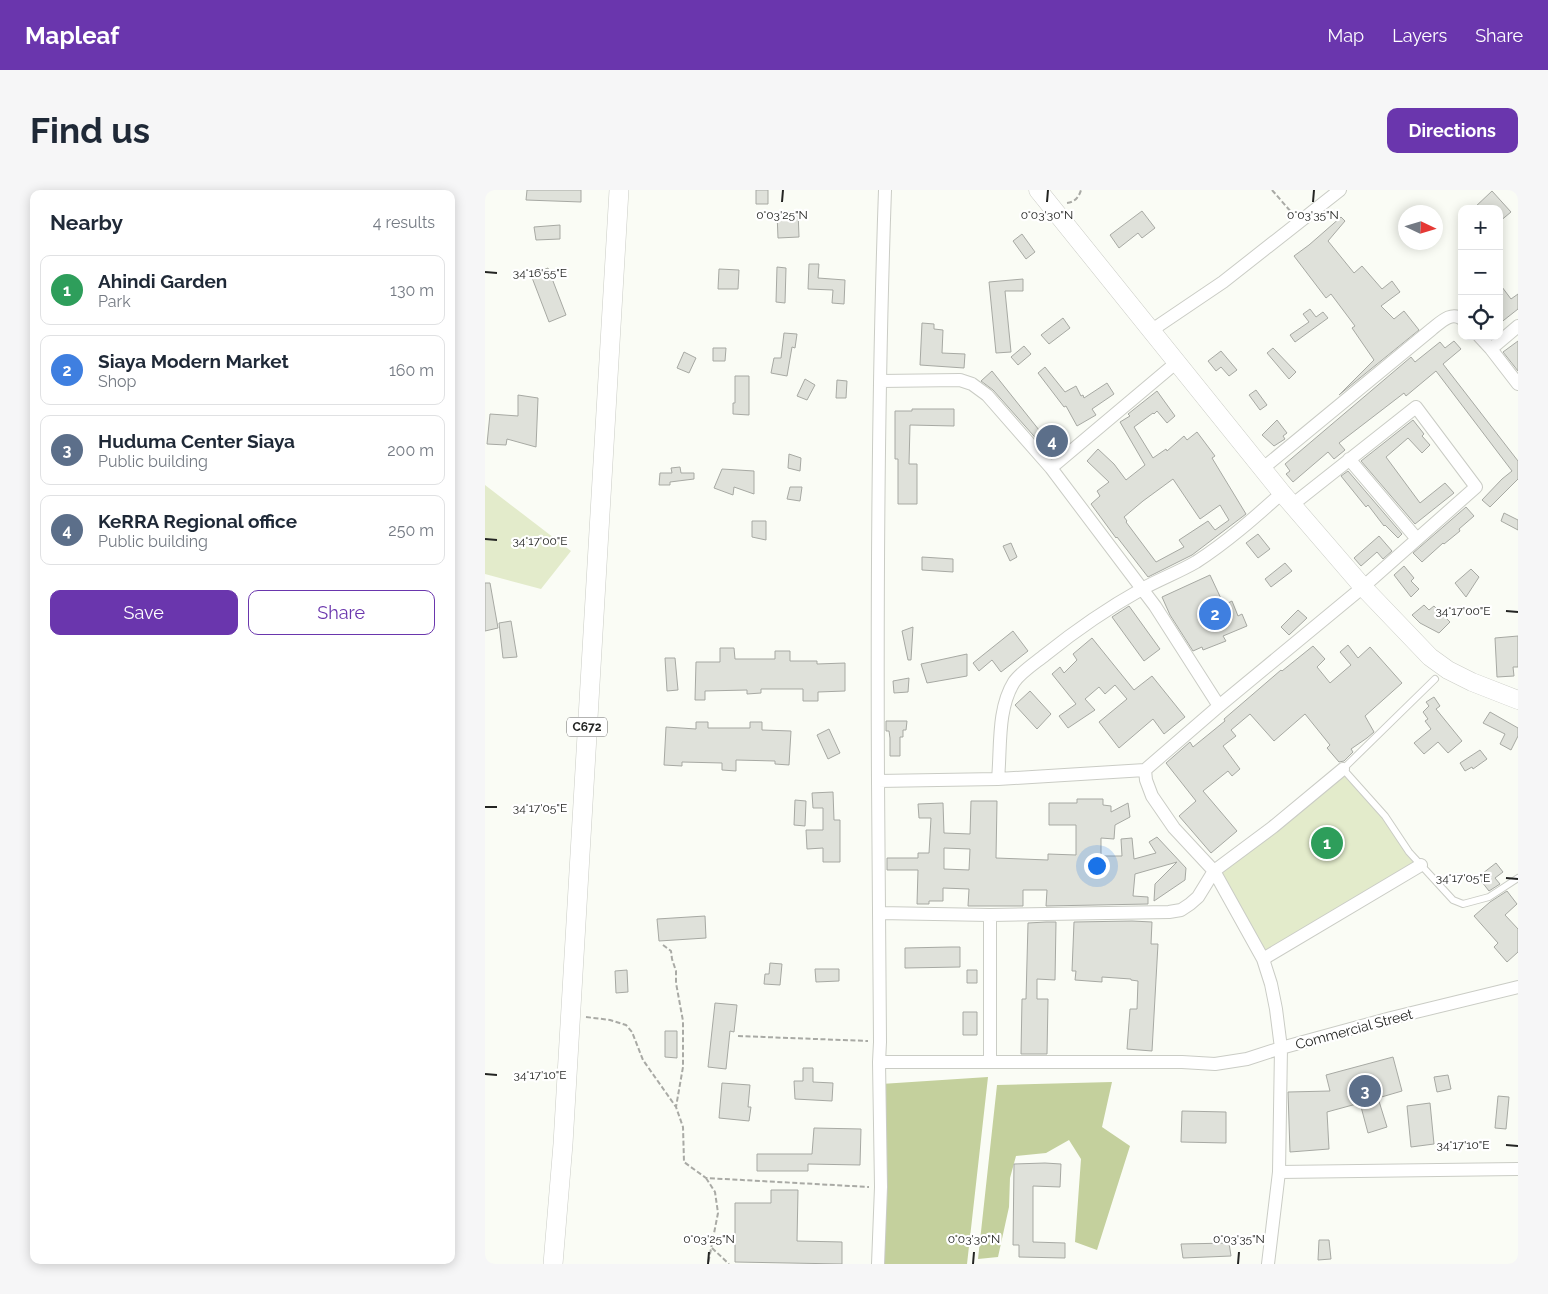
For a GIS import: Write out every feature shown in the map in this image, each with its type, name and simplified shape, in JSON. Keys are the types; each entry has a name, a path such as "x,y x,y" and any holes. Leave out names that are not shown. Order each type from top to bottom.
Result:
{"main road":[{"name":"C672","path":"553,1264 571,1016 619,190"},
{"path":"1038,190 1152,330 1261,469 1363,587 1430,657 1448,670 1472,682 1518,700"}],"street":[{"path":"878,1264 881,1187 877,550 885,190"},
{"path":"1152,330 1223,282 1341,190"},
{"path":"1261,469 1432,328 1448,317 1455,315 1458,317"},
{"path":"1491,349 1518,326"},
{"path":"1483,340 1518,384"},
{"path":"1051,468 1177,362"},
{"path":"880,381 960,380 972,384 987,395 1051,468 1143,589 1165,620 1219,706"},
{"path":"878,781 998,778 1145,770 1363,587 1476,487 1416,407 1349,459 1245,527 1219,547 1194,563 1143,589 1097,616 1049,652 1015,681 1006,699 1002,720 998,778"},
{"path":"1349,459 1417,539"},
{"path":"879,913 990,915 1169,912 1181,910 1198,897 1214,871 1273,827 1343,769"},
{"path":"879,1062 1183,1062 1215,1064 1247,1060 1281,1048 1271,984 1263,959 1214,871 1173,828 1152,796 1146,780 1145,770"},
{"path":"1263,959 1421,865"},
{"path":"990,915 990,1062"},
{"name":"Commercial Street","path":"1268,1264 1279,1172 1281,1048 1391,1018 1518,987"},
{"path":"1279,1172 1518,1169"}],"lane":[{"path":"1435,679 1343,769 1385,816 1409,852 1453,900 1463,904 1489,897 1518,878"}],"path":[{"path":"1050,204 1071,202 1079,196 1081,190"},
{"path":"1272,190 1301,223"},
{"path":"663,945 671,951 676,971 676,983 683,1021 683,1067 676,1108"},
{"path":"571,1016 610,1020 625,1024 632,1032 643,1060 676,1108 683,1127 684,1162 706,1178 715,1192 719,1213 707,1264"},
{"path":"738,1036 880,1042"},
{"path":"706,1178 881,1187"},
{"path":"712,1248 729,1264"}],"green space":[{"path":"485,485 571,551 541,589 485,574"},
{"path":"1343,769 1421,865 1269,955 1214,871"},
{"path":"988,1077 967,1264 884,1264 881,1084"},
{"path":"1112,1082 1102,1127 1130,1146 1097,1250 1075,1242 1081,1159 1069,1140 1046,1153 1016,1156 1010,1178 1009,1207 998,1257 978,1259 997,1085"}],"building":[{"path":"527,190 581,190 581,202 526,200"},
{"path":"756,190 768,190 768,204 756,204"},
{"path":"1492,191 1511,212 1503,219 1503,205 1477,205"},
{"path":"798,211 799,237 778,238 777,213"},
{"path":"1142,211 1155,228 1142,238 1138,233 1119,248 1110,235"},
{"path":"1341,217 1345,221 1328,241 1354,273 1362,266 1382,289 1392,281 1400,292 1381,306 1394,319 1404,311 1419,330 1339,395 1374,360 1352,328 1355,326 1331,294 1326,298 1294,256"},
{"path":"560,225 560,239 536,240 534,227"},
{"path":"1022,234 1035,252 1026,259 1013,241"},
{"path":"809,264 819,264 818,278 845,280 844,304 832,303 833,290 808,289"},
{"path":"777,267 786,268 785,303 776,302"},
{"path":"548,268 566,315 549,322 531,275"},
{"path":"719,269 739,270 738,289 718,289"},
{"path":"1023,279 1023,291 1005,291 1011,352 996,353 989,282"},
{"path":"1503,288 1511,299 1518,294 1518,309 1503,321"},
{"path":"1310,309 1316,317 1323,312 1328,318 1295,342 1290,335 1309,322 1303,314"},
{"path":"1063,318 1070,328 1049,344 1041,335"},
{"path":"922,323 934,324 934,329 943,330 942,353 965,354 964,368 920,365"},
{"path":"784,333 797,334 795,348 792,347 787,376 771,373 774,358 781,358"},
{"path":"1454,341 1461,349 1443,364 1518,461 1518,479 1490,507 1482,500 1512,471 1436,371 1406,396 1404,393 1339,443 1345,450 1334,459 1328,452 1293,482 1286,474 1290,471 1285,464 1411,357 1415,362 1440,342 1445,348"},
{"path":"1518,341 1518,371 1503,352"},
{"path":"1024,346 1031,354 1018,365 1011,357"},
{"path":"713,348 726,348 725,361 713,361"},
{"path":"1273,348 1296,372 1289,379 1267,353"},
{"path":"1221,351 1237,370 1229,376 1221,367 1216,371 1208,361"},
{"path":"684,352 696,358 689,373 677,368"},
{"path":"1045,367 1065,392 1076,386 1084,398 1107,383 1114,394 1092,409 1096,415 1077,426 1066,406 1064,407 1038,373"},
{"path":"992,371 1047,440 1052,436 1059,446 1049,453 993,390 981,381"},
{"path":"735,376 749,376 749,415 733,414"},
{"path":"805,379 815,385 807,400 797,396"},
{"path":"837,380 847,381 846,398 836,398"},
{"path":"1256,390 1267,405 1260,410 1249,395"},
{"path":"1157,391 1175,416 1167,423 1157,411 1134,427 1153,458 1166,449 1167,451 1184,436 1187,440 1197,432 1215,456 1212,458 1246,514 1192,555 1148,577 1091,504 1100,496 1097,491 1109,482 1087,461 1098,449 1114,464 1126,480 1145,465 1120,422 1130,416 1128,414","holes":["1173,479 1200,519 1220,505 1229,520 1215,530 1208,521 1179,540 1184,547 1156,562 1124,517"]},
{"path":"518,395 538,398 536,447 507,439 506,445 487,444 490,414 518,416"},
{"path":"912,409 954,409 954,426 910,425 909,464 917,464 917,504 898,504 898,459 895,459 895,411 912,411"},
{"path":"1277,420 1287,433 1283,436 1285,439 1274,446 1262,435"},
{"path":"1413,420 1424,434 1422,436 1430,445 1422,453 1408,438 1386,457 1420,503 1445,483 1454,493 1415,524 1361,461"},
{"path":"789,454 801,458 800,471 788,468"},
{"path":"680,467 681,473 694,473 694,479 670,482 670,485 659,485 660,473 672,473 671,468"},
{"path":"722,469 754,471 754,494 734,487 733,495 714,488"},
{"path":"1348,471 1402,534 1398,538 1384,526 1368,505 1366,507 1341,476"},
{"path":"790,487 802,487 800,501 787,499"},
{"path":"1466,507 1474,516 1459,529 1460,531 1422,562 1413,553"},
{"path":"1504,513 1518,520 1518,530 1501,521"},
{"path":"752,521 766,521 766,540 752,537"},
{"path":"1258,534 1270,549 1258,558 1246,543"},
{"path":"1379,536 1392,551 1383,559 1377,552 1361,566 1354,558"},
{"path":"1011,543 1017,557 1010,561 1003,546"},
{"path":"922,557 953,559 953,572 922,570"},
{"path":"1285,563 1292,571 1271,587 1265,579"},
{"path":"1404,566 1414,578 1411,581 1419,589 1411,597 1394,575"},
{"path":"1471,569 1479,577 1466,597 1455,583"},
{"path":"1210,575 1224,605 1232,601 1238,616 1242,614 1247,626 1223,636 1226,641 1203,650 1202,647 1193,651 1170,615 1162,597"},
{"path":"485,583 490,583 498,628 485,631"},
{"path":"1424,605 1429,610 1434,606 1450,622 1439,633 1420,623 1412,615"},
{"path":"1129,606 1160,649 1144,661 1112,617"},
{"path":"1298,610 1307,618 1289,635 1281,627"},
{"path":"511,621 517,657 503,658 499,623"},
{"path":"913,627 911,660 908,660 902,631"},
{"path":"1013,631 1028,651 1001,672 992,660 979,671 973,663"},
{"path":"1518,636 1518,667 1513,667 1514,676 1497,677 1495,638"},
{"path":"1092,638 1134,690 1152,676 1185,717 1164,734 1153,719 1119,748 1099,722 1127,699 1115,685 1105,694 1099,687 1085,699 1095,710 1068,728 1059,716 1076,704 1052,674 1060,667 1064,673 1077,660 1073,654"},
{"path":"1348,645 1358,658 1370,647 1402,683 1365,716 1374,732 1351,749 1353,752 1344,761 1339,762 1327,748 1330,745 1305,714 1274,741 1250,714 1231,730 1236,736 1223,746 1240,769 1232,776 1228,771 1203,791 1237,831 1211,853 1179,816 1196,801 1166,763 1190,742 1193,747 1225,721 1224,719 1281,670 1313,646 1325,659 1317,667 1330,683 1351,665 1340,652"},
{"path":"720,648 734,648 735,659 775,659 775,651 790,651 790,661 817,661 817,664 845,663 845,691 818,692 818,701 803,701 803,689 761,689 761,693 747,694 747,690 705,691 705,700 695,700 696,662 720,662"},
{"path":"967,654 967,676 927,683 921,664"},
{"path":"665,658 675,658 678,690 667,691"},
{"path":"909,678 908,692 894,693 893,681"},
{"path":"1030,691 1051,714 1037,729 1015,705"},
{"path":"1434,697 1440,706 1436,709 1462,741 1448,753 1438,742 1424,754 1414,743 1431,729 1425,721 1428,719 1423,712 1429,706 1426,702"},
{"path":"1490,712 1518,728 1518,736 1511,750 1500,744 1505,734 1483,723"},
{"path":"886,721 907,721 906,730 903,730 903,737 900,737 900,756 890,756 890,738 889,731 886,731"},
{"path":"696,722 708,722 708,728 750,728 750,722 762,722 762,730 791,731 789,765 775,764 775,761 736,760 736,771 722,770 722,763 682,762 682,766 664,765 666,727 696,729"},
{"path":"829,729 840,753 828,759 817,735"},
{"path":"1480,750 1487,759 1473,769 1472,767 1465,771 1460,763"},
{"path":"833,792 834,820 840,820 840,862 823,862 823,848 807,849 806,830 823,830 823,808 813,808 812,793"},
{"path":"1077,799 1103,799 1103,805 1111,806 1111,812 1128,803 1130,817 1115,825 1114,839 1101,838 1101,856 1122,856 1121,839 1132,838 1134,859 1156,853 1149,842 1157,837 1186,868 1185,880 1154,901 1155,884 1177,862 1135,874 1133,896 1148,897 1148,904 1046,906 1047,890 1023,890 1023,906 968,906 969,889 943,888 943,901 929,901 929,904 917,904 918,870 887,870 887,858 918,858 918,853 929,853 931,818 919,818 918,804 943,803 944,833 970,834 971,801 997,801 996,858 1048,860 1048,854 1076,855 1076,825 1049,825 1049,803 1077,803","holes":["944,848 970,849 969,870 944,869"]},
{"path":"795,800 806,801 805,826 794,825"},
{"path":"1496,863 1503,872 1495,878 1500,884 1489,891 1478,877"},
{"path":"1507,891 1517,904 1505,915 1518,929 1518,952 1507,962 1494,947 1498,943 1474,916"},
{"path":"705,916 706,938 659,941 657,919"},
{"path":"1056,922 1055,980 1037,979 1037,999 1048,999 1047,1054 1021,1054 1022,999 1026,999 1028,923"},
{"path":"1074,922 1152,922 1151,944 1158,944 1152,1051 1127,1049 1130,1009 1137,1009 1138,981 1102,977 1102,982 1075,980 1076,971 1072,971"},
{"path":"960,947 960,967 905,968 905,948"},
{"path":"770,963 782,964 780,985 764,984 765,974 769,974"},
{"path":"815,969 839,969 839,981 816,982"},
{"path":"627,970 628,992 616,993 615,971"},
{"path":"967,970 977,970 977,983 967,983"},
{"path":"715,1003 737,1005 734,1032 730,1031 726,1069 708,1067"},
{"path":"963,1012 977,1012 977,1035 963,1035"},
{"path":"665,1031 677,1031 677,1058 665,1057"},
{"path":"1393,1057 1402,1091 1378,1098 1387,1127 1368,1133 1360,1103 1327,1112 1329,1149 1290,1152 1288,1092 1330,1091 1326,1075"},
{"path":"803,1068 813,1068 813,1082 833,1083 832,1101 795,1099 794,1081 803,1081"},
{"path":"1448,1075 1451,1089 1437,1092 1434,1077"},
{"path":"722,1083 750,1085 748,1107 751,1107 749,1121 719,1118"},
{"path":"1498,1096 1509,1097 1506,1129 1495,1128"},
{"path":"1430,1103 1434,1144 1411,1147 1407,1106"},
{"path":"1182,1111 1226,1112 1226,1143 1181,1142"},
{"path":"814,1128 861,1129 860,1165 808,1164 808,1171 757,1171 757,1154 812,1154"},
{"path":"1014,1164 1061,1164 1060,1187 1033,1186 1033,1242 1065,1243 1065,1258 1019,1257 1019,1245 1013,1245"},
{"path":"771,1190 798,1190 797,1241 842,1242 842,1264 735,1262 735,1203 771,1203"},
{"path":"1319,1240 1329,1240 1331,1259 1318,1260"},
{"path":"1229,1243 1231,1256 1183,1258 1181,1244"}],"place":[{"name":"KeRRA Regional office","path":"1052,441"},
{"name":"Siaya Modern Market","path":"1215,614"},
{"name":"Ahindi Garden","path":"1327,843"},
{"name":"Huduma Center Siaya","path":"1365,1091"}]}
